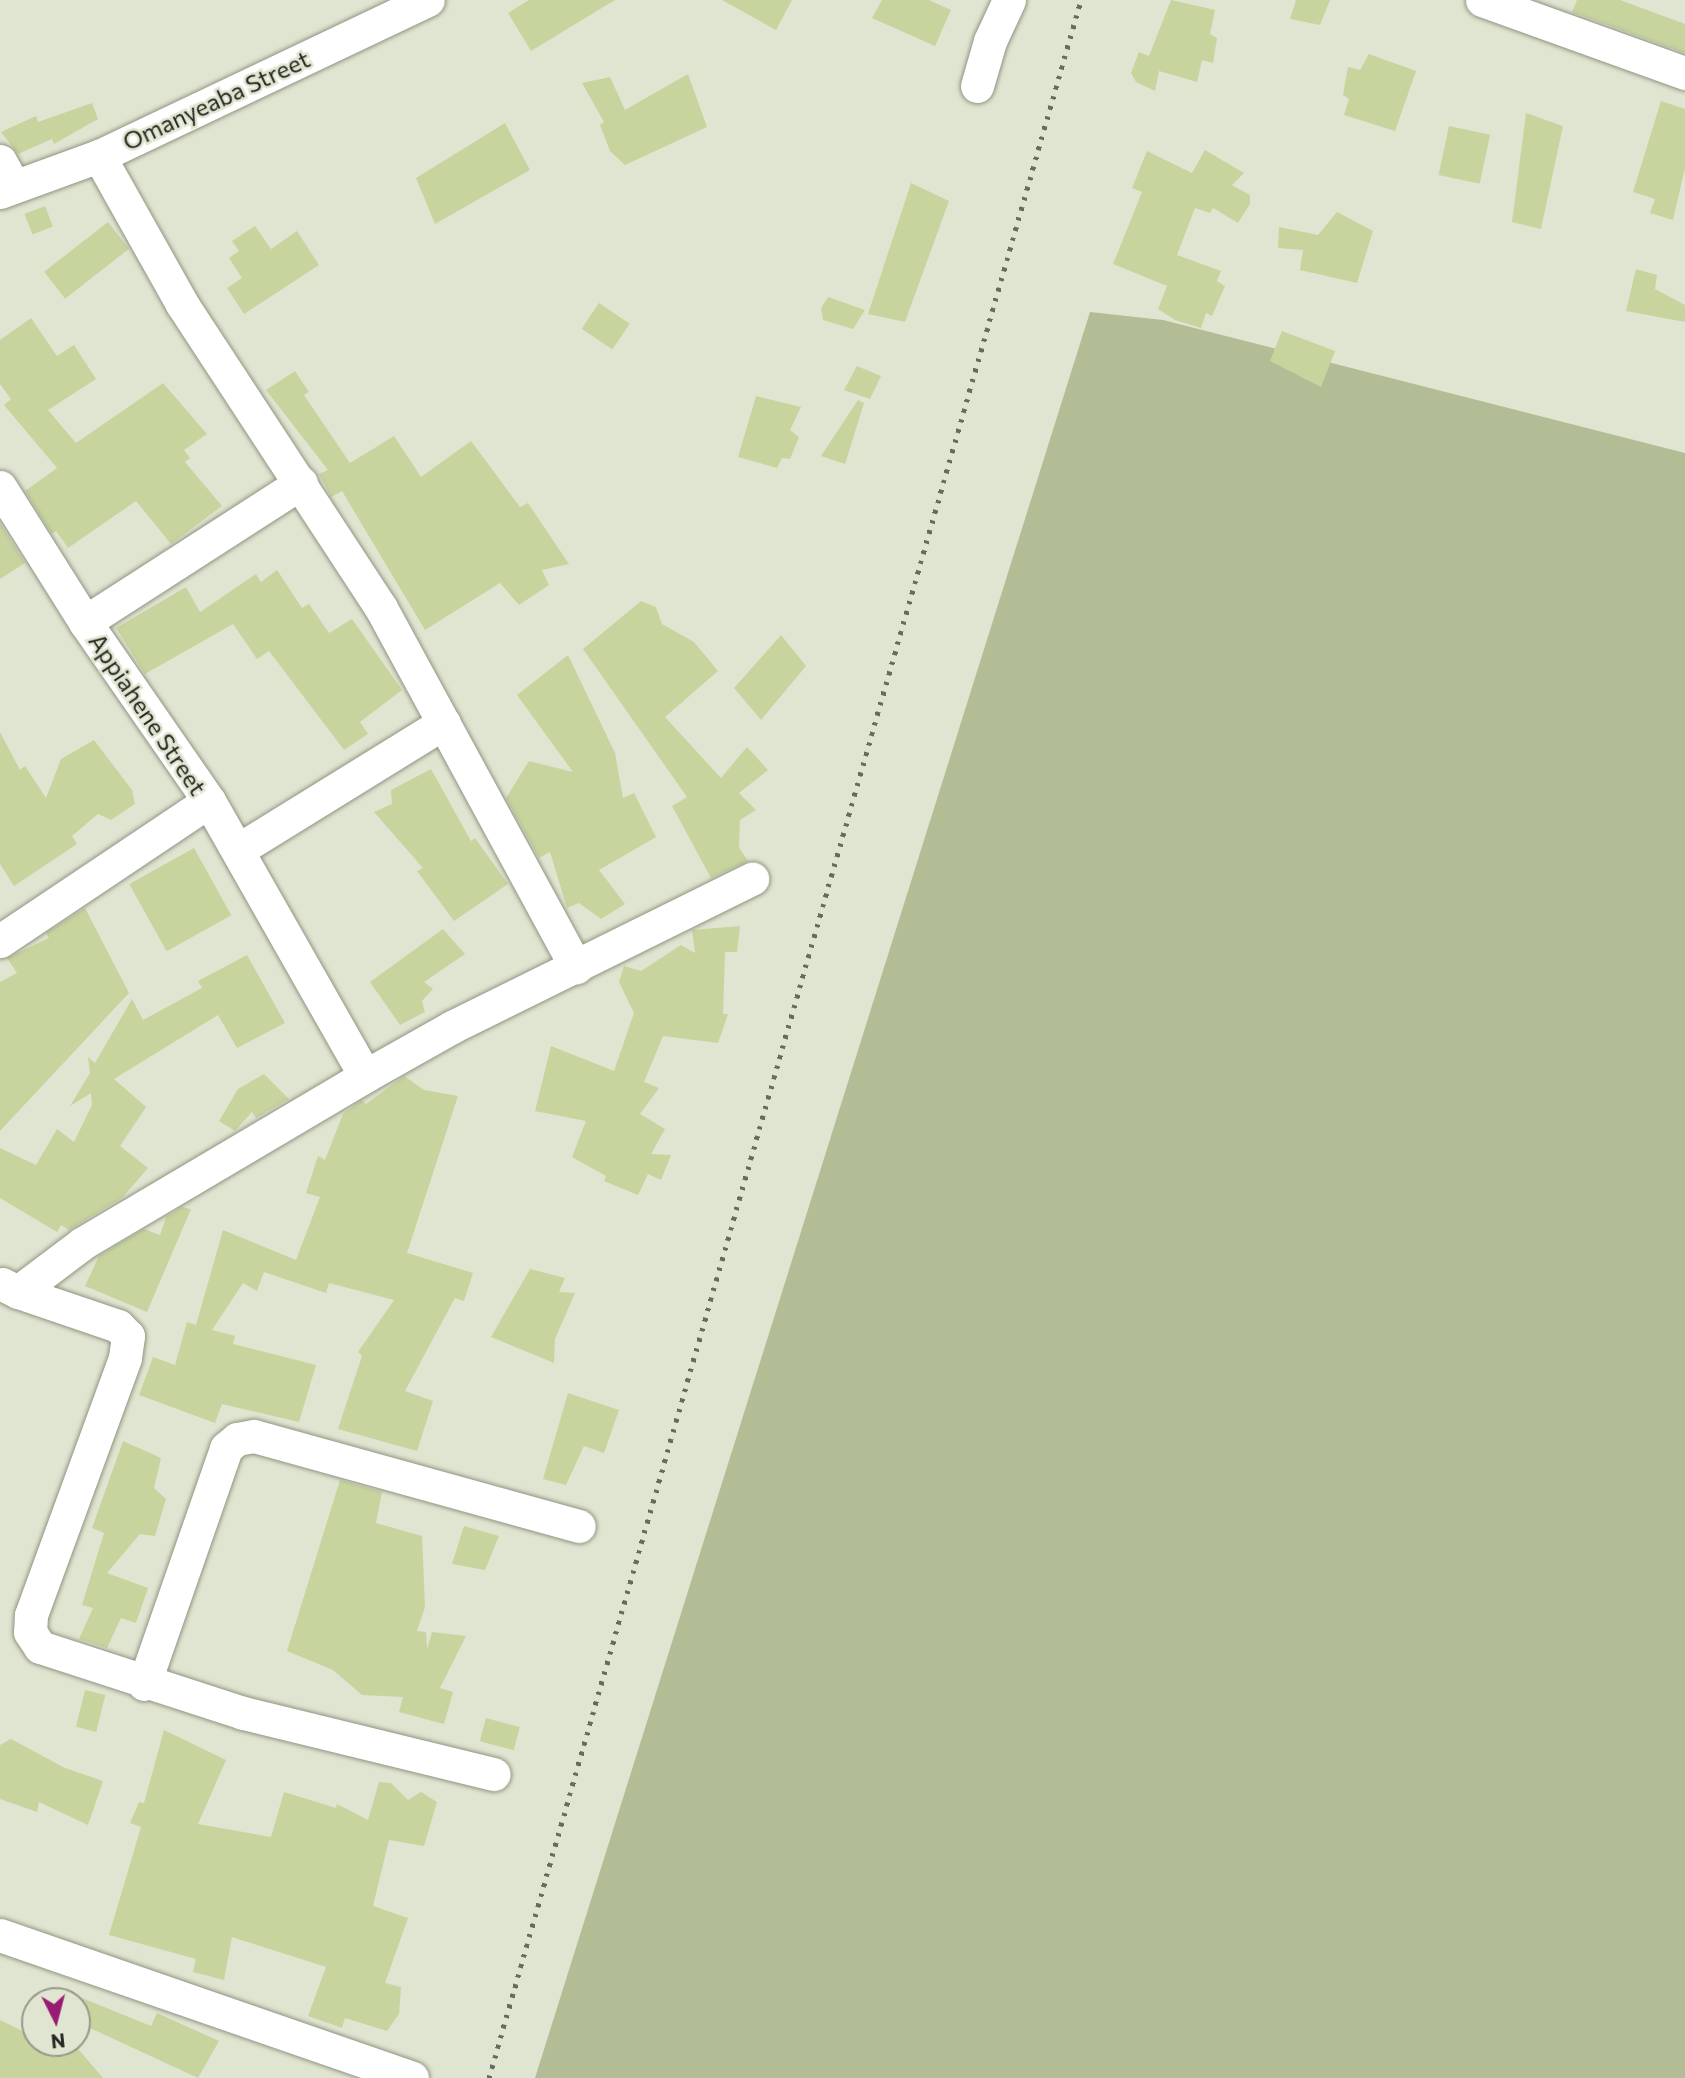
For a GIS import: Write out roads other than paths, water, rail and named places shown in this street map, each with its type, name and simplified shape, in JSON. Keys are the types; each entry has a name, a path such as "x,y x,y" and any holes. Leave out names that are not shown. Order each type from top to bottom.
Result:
{"street":[{"name":"Omanyeaba Street","path":"5,180 99,156 428,0"},
{"path":"977,86 990,41 1009,0"},
{"path":"1482,0 1685,73"},
{"path":"99,156 182,304 381,608 576,967"},
{"path":"85,622 301,483"},
{"name":"Appiahene Street","path":"0,487 85,622 209,801 0,941"},
{"path":"238,850 444,723"},
{"path":"209,801 365,1076"},
{"path":"9,1287 365,1076 752,879"},
{"path":"9,1287 118,1326 128,1336 125,1358 31,1615 30,1632 40,1647 144,1684 494,1774"},
{"path":"144,1684 226,1448 237,1439 254,1436 579,1526"},
{"path":"0,1935 412,2078"}],"railway":[{"path":"489,2078 1081,0"}]}
